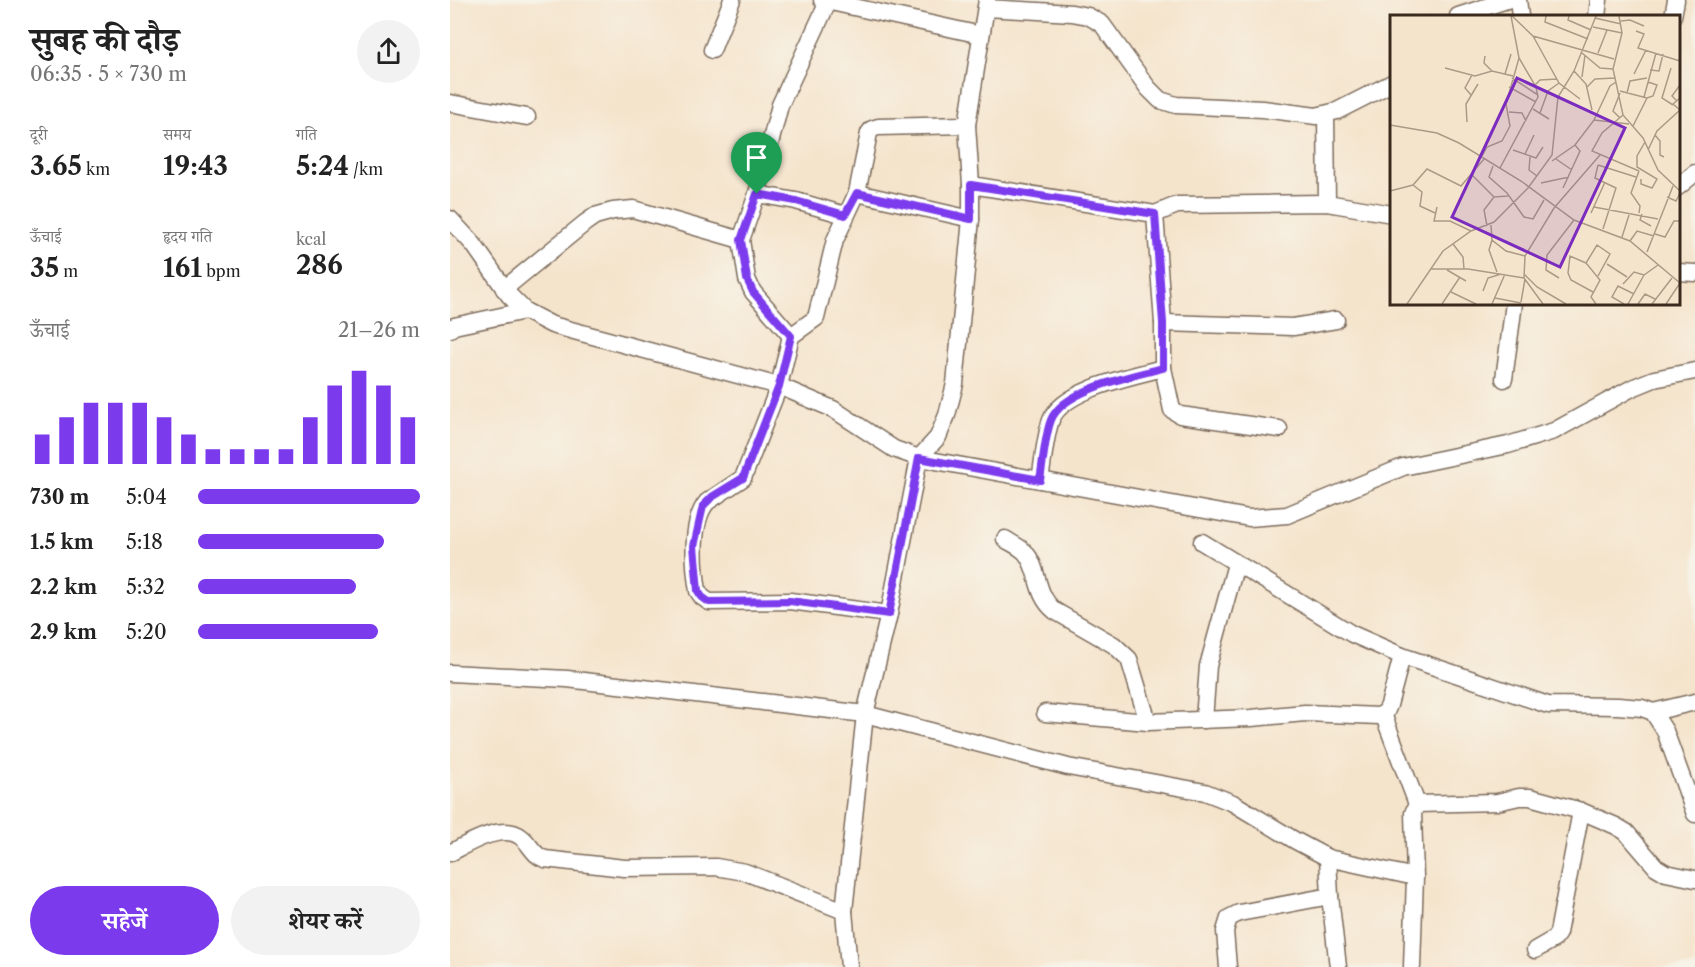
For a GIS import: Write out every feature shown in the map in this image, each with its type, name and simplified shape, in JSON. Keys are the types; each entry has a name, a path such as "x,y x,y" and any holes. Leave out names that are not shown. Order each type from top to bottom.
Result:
{"street":[{"path":"712,50 732,0"},
{"path":"1460,15 1507,0"},
{"path":"1518,0 1520,15"},
{"path":"1598,15 1599,0"},
{"path":"1673,15 1676,0"},
{"path":"791,336 753,292 747,279 741,240 757,194 780,105 825,1 981,36"},
{"path":"849,967 844,911 865,714 889,614 919,458 938,437 947,416 955,384 971,219 967,125 987,4 1088,16 1102,24 1148,88 1160,100 1176,105 1263,109 1311,116 1337,111 1390,84"},
{"path":"450,103 527,117"},
{"path":"1326,114 1327,203"},
{"path":"889,614 790,601 709,602 698,591 694,546 703,506 712,497 743,478 779,386 791,336 816,318 835,240 857,193 868,133 878,127 967,125"},
{"path":"1680,185 1695,173"},
{"path":"971,185 1155,214 1177,205 1327,203 1390,214"},
{"path":"857,193 971,219"},
{"path":"757,194 796,201 845,215"},
{"path":"504,289 595,216 613,211 633,209 741,240"},
{"path":"1155,214 1163,323 1163,368 1168,402 1172,410 1180,415 1279,429"},
{"path":"450,219 474,245 504,289 525,311 552,325 779,386 833,409 894,449 919,458 1249,518 1287,515 1403,467 1508,445 1554,431 1632,388 1654,379 1695,371"},
{"path":"1680,272 1695,273"},
{"path":"1504,379 1514,304"},
{"path":"450,329 454,326 525,311"},
{"path":"1163,323 1293,327 1336,320"},
{"path":"1040,480 1051,420 1058,409 1096,386 1163,368"},
{"path":"1005,539 1029,557 1043,598 1048,605 1114,645 1129,659 1148,722"},
{"path":"1202,542 1353,634 1402,656 1548,705 1618,706 1642,708 1653,712 1695,702"},
{"path":"1204,720 1208,666 1236,564"},
{"path":"1045,713 1148,722 1305,712 1372,716 1383,714 1389,705 1402,656"},
{"path":"450,673 567,679 865,714 1068,766 1220,796 1328,858 1415,877"},
{"path":"1653,712 1665,731 1695,814"},
{"path":"1383,714 1417,804 1413,813 1415,877 1412,967"},
{"path":"1417,804 1497,802 1530,797 1581,811 1626,832 1656,867 1666,873 1695,879"},
{"path":"1535,950 1554,939 1558,933 1581,811"},
{"path":"450,853 496,832 514,834 523,838 535,854 545,859 624,868 716,867 745,872 844,911"},
{"path":"1328,858 1338,967"},
{"path":"1228,967 1225,931 1230,918 1239,913 1330,896"}],"route":[{"path":"971,185 1155,214 1163,323 1163,368 1096,386 1058,409 1051,420 1040,480 919,458 889,614 807,602 709,602 698,591 694,546 703,506 712,497 743,478 779,386 791,336 753,292 747,279 741,240 757,194 796,201 845,215 857,193 971,219 971,185"}]}
